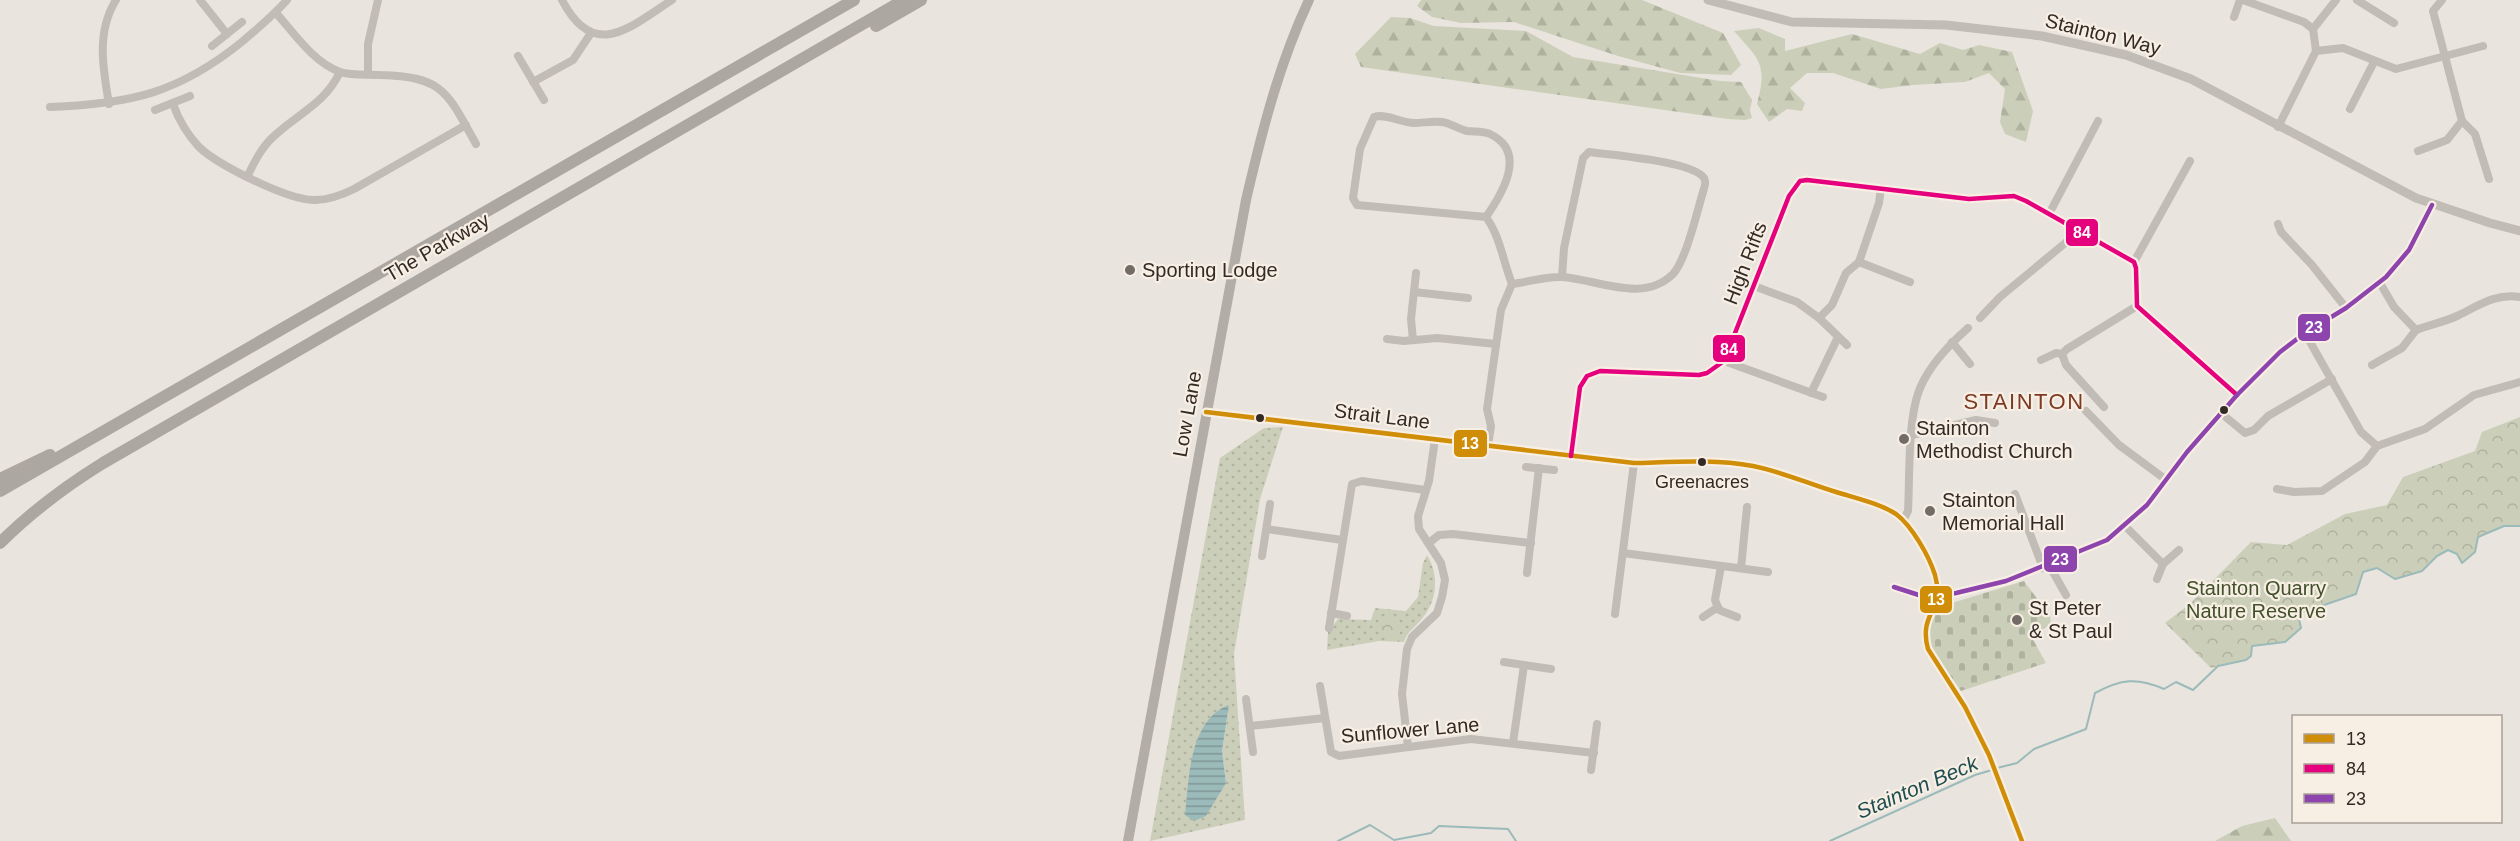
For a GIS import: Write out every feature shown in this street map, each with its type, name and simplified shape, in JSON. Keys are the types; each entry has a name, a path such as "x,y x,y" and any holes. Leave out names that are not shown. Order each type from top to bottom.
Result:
{"highway":[{"name":"The Parkway","path":"0,491 854,0"},
{"name":"The Parkway","path":"0,543 20,523 103,463 904,0"},
{"path":"783,70 864,32 921,0"},
{"path":"0,479 107,428"},
{"path":"0,553 51,499"}],"main road":[{"name":"Low Lane","path":"1128,841 1232,267 1258,149 1284,60 1309,0"}],"street":[{"path":"109,104 102,41 105,23 116,0"},
{"path":"200,0 227,34"},
{"path":"50,107 109,104 179,84 236,46 276,13 287,0"},
{"path":"368,74 368,44 378,0"},
{"path":"562,0 573,17 596,35 616,33 672,0"},
{"path":"2234,17 2242,0 2304,22 2313,29 2316,51 2278,127"},
{"path":"2313,29 2336,0"},
{"path":"2357,0 2394,23"},
{"path":"2442,0 2433,11 2444,56 2462,121 2475,134 2489,179"},
{"name":"Stainton Way","path":"1711,1 1792,22 1946,25 2042,36 2126,54 2191,79 2278,127 2432,205 2520,231"},
{"path":"276,13 321,62 340,72 411,76 429,82 451,101 476,144"},
{"path":"212,45 242,22"},
{"path":"533,82 573,60 591,33"},
{"path":"2316,51 2343,48 2396,69 2483,46"},
{"path":"518,56 544,100"},
{"path":"2350,109 2374,62"},
{"path":"247,177 269,140 329,93 340,72"},
{"path":"155,110 190,96"},
{"path":"173,104 183,128 201,149 216,160 247,177 302,198 314,200 333,197 354,189 466,125"},
{"path":"1486,217 1507,184 1510,164 1506,149 1497,138 1488,133 1468,131 1444,122 1413,123 1401,122 1380,115 1374,117 1360,149 1353,198 1357,205 1486,217 1496,231 1502,258 1512,284 1501,310 1487,409 1491,426 1488,446"},
{"path":"2098,121 2049,214 2134,262 2137,306 2237,395"},
{"path":"2418,151 2447,140 2462,121"},
{"path":"1512,284 1562,277 1620,288 1644,287 1659,282 1673,274 1681,261 1703,192 1706,181 1704,177 1682,165 1589,152 1582,158 1564,248 1562,277"},
{"path":"2134,262 2190,161"},
{"name":"High Rifts","path":"1724,361 1789,196 1800,182 1807,180 1970,199 2014,196 2049,214"},
{"path":"1819,318 1832,305 1846,273 1859,262 1879,203 1881,188"},
{"path":"1894,586 1928,598 1939,596 2006,581 2107,540 2147,505 2165,479 2237,395 2280,352 2380,283 2409,250 2432,205"},
{"path":"2278,224 2281,232 2312,265 2346,308"},
{"path":"1980,318 2000,297 2070,239 2078,229"},
{"path":"1859,262 1910,282"},
{"path":"1413,340 1411,319 1416,273"},
{"path":"2380,283 2394,307 2416,330"},
{"path":"1754,286 1797,302 1819,318 1847,345"},
{"path":"1414,292 1468,298"},
{"path":"2372,365 2402,348 2416,330 2456,316 2482,302 2510,295 2520,297"},
{"path":"2062,354 2137,306"},
{"path":"1968,328 1952,342 1920,386 1912,435 1908,512 1903,520 1935,574 1939,596 1925,622 1928,649 1965,707 1989,756 2022,841"},
{"path":"2305,333 2361,432 2377,446"},
{"path":"1811,393 1838,337"},
{"path":"1387,339 1437,338 1496,344"},
{"path":"1952,342 1970,364"},
{"path":"2041,360 2056,353 2062,354"},
{"path":"2062,354 2066,365 2104,407"},
{"path":"1571,456 1580,387 1587,376 1600,370 1699,375 1707,373 1724,361 1823,397"},
{"path":"2222,414 2245,433 2254,430 2268,416 2332,379"},
{"path":"2277,489 2294,492 2322,491 2365,462 2377,446 2425,429 2474,395 2520,382"},
{"path":"2086,411 2120,445 2165,479"},
{"name":"Strait Lane","path":"1206,412 1634,463 1705,461 1754,466 1886,509 1903,520"},
{"path":"1912,435 1976,420 1995,423"},
{"path":"1408,747 1402,694 1407,649 1412,637 1437,613 1445,580 1441,563 1430,542 1419,529 1418,516 1429,481 1435,439"},
{"path":"1615,614 1634,463"},
{"path":"1526,467 1554,470"},
{"path":"1527,573 1539,468"},
{"path":"1329,628 1352,484 1362,481 1425,490"},
{"path":"2294,492 2297,502"},
{"path":"2015,494 2046,566 2066,595"},
{"path":"1262,556 1270,504"},
{"path":"1741,568 1747,507"},
{"path":"2125,526 2163,564"},
{"path":"1267,529 1342,540"},
{"path":"1430,542 1439,535 1453,534 1531,543"},
{"path":"2157,579 2163,564 2179,550"},
{"path":"1623,553 1768,572"},
{"path":"1721,566 1715,589 1715,600 1719,610 1737,617"},
{"path":"1703,616 1718,607"},
{"path":"1331,613 1347,616"},
{"path":"1504,662 1551,669"},
{"path":"1513,743 1524,665"},
{"name":"Sunflower Lane","path":"1320,686 1331,752 1339,756 1471,740 1594,753"},
{"path":"1246,699 1253,752"},
{"path":"1250,726 1325,718"},
{"path":"1591,771 1597,724"}],"green space":[{"path":"1421,0 1642,0 1723,33 1741,65 1731,75 1680,73 1618,56 1514,22 1461,23 1432,17 1417,6"},
{"path":"1391,17 1410,18 1434,26 1526,31 1573,57 1720,81 1741,82 1752,100 1750,110 1752,118 1728,119 1361,67 1355,54"},
{"path":"1759,28 1785,39 1785,51 1852,34 1920,54 1940,43 1963,50 1979,45 2012,52 2033,111 2026,142 2005,134 2000,122 2005,89 1989,73 1965,82 1881,89 1833,73 1807,73 1790,88 1805,103 1802,111 1787,109 1769,122 1757,104 1762,79 1759,63 1734,31"},
{"name":"Stainton Quarry Nature Reserve","path":"2520,417 2520,526 2504,526 2478,537 2475,552 2462,563 2457,554 2448,550 2437,556 2422,571 2395,579 2377,568 2364,572 2356,594 2298,614 2301,628 2285,642 2252,646 2251,656 2246,660 2211,668 2165,623 2191,603 2251,542 2287,545 2345,514 2387,505 2403,477 2475,451 2482,432"},
{"path":"1283,427 1260,499 1234,654 1245,820 1150,841 1220,458 1264,428","holes":["1229,705 1222,751 1226,783 1185,814"]},
{"path":"1427,555 1435,580 1431,605 1404,642 1379,641 1327,650 1328,632 1338,619 1371,620 1375,608 1406,611 1418,597 1423,563"},
{"path":"2024,581 2050,616 2051,624 2031,636 2046,663 1961,691 1939,660 1930,641 1928,625 1930,620 1942,606"},
{"path":"1385,619 1401,623 1399,642 1380,635"},
{"path":"2275,818 2291,841 2215,841 2242,826"}],"water":[{"path":"1229,705 1222,751 1226,783 1206,816 1194,821 1185,815 1194,752 1206,723"}],"waterway":[{"name":"Stainton Beck","path":"1997,768 2017,763 2034,749 2086,729 2095,693 2104,688 2121,682 2137,681 2164,689 2176,682 2193,690 2218,666 2246,660 2251,656 2252,646 2285,642 2301,628 2298,614 2356,594 2363,572 2377,568 2395,579 2422,571 2437,556 2448,550 2457,554 2462,563 2475,552 2478,537 2504,526 2520,526"},
{"name":"Stainton Beck","path":"1830,841 1975,775 1992,770"},
{"name":"Stainton Beck","path":"1338,841 1370,825 1394,840 1431,833 1439,826 1508,829 1516,841"}],"transit line":[{"name":"84","path":"1571,456 1580,387 1587,376 1600,371 1699,375 1707,373 1724,361 1789,196 1800,181 1807,180 1969,199 2014,196 2026,201 2134,262 2137,306 2237,395"},
{"name":"23","path":"1894,587 1928,598 1956,593 2006,581 2107,540 2147,505 2187,452 2237,395 2280,352 2305,333 2346,308 2386,277 2409,250 2432,205"},
{"name":"13","path":"1206,412 1634,463 1724,462 1753,466 1889,510 1902,519 1914,534 1932,567 1937,597 1926,627 1928,649 1965,707 1989,755 2022,841"}],"place":[{"name":"Sporting Lodge","path":"1130,270"},
{"name":"Stainton Methodist Church","path":"1904,439"},
{"name":"Greenacres","path":"1702,462"},
{"name":"Stainton Memorial Hall","path":"1930,511"},
{"name":"St Peter & St Paul","path":"2017,620"}],"district":[{"name":"STAINTON","path":"2024,401"}]}
